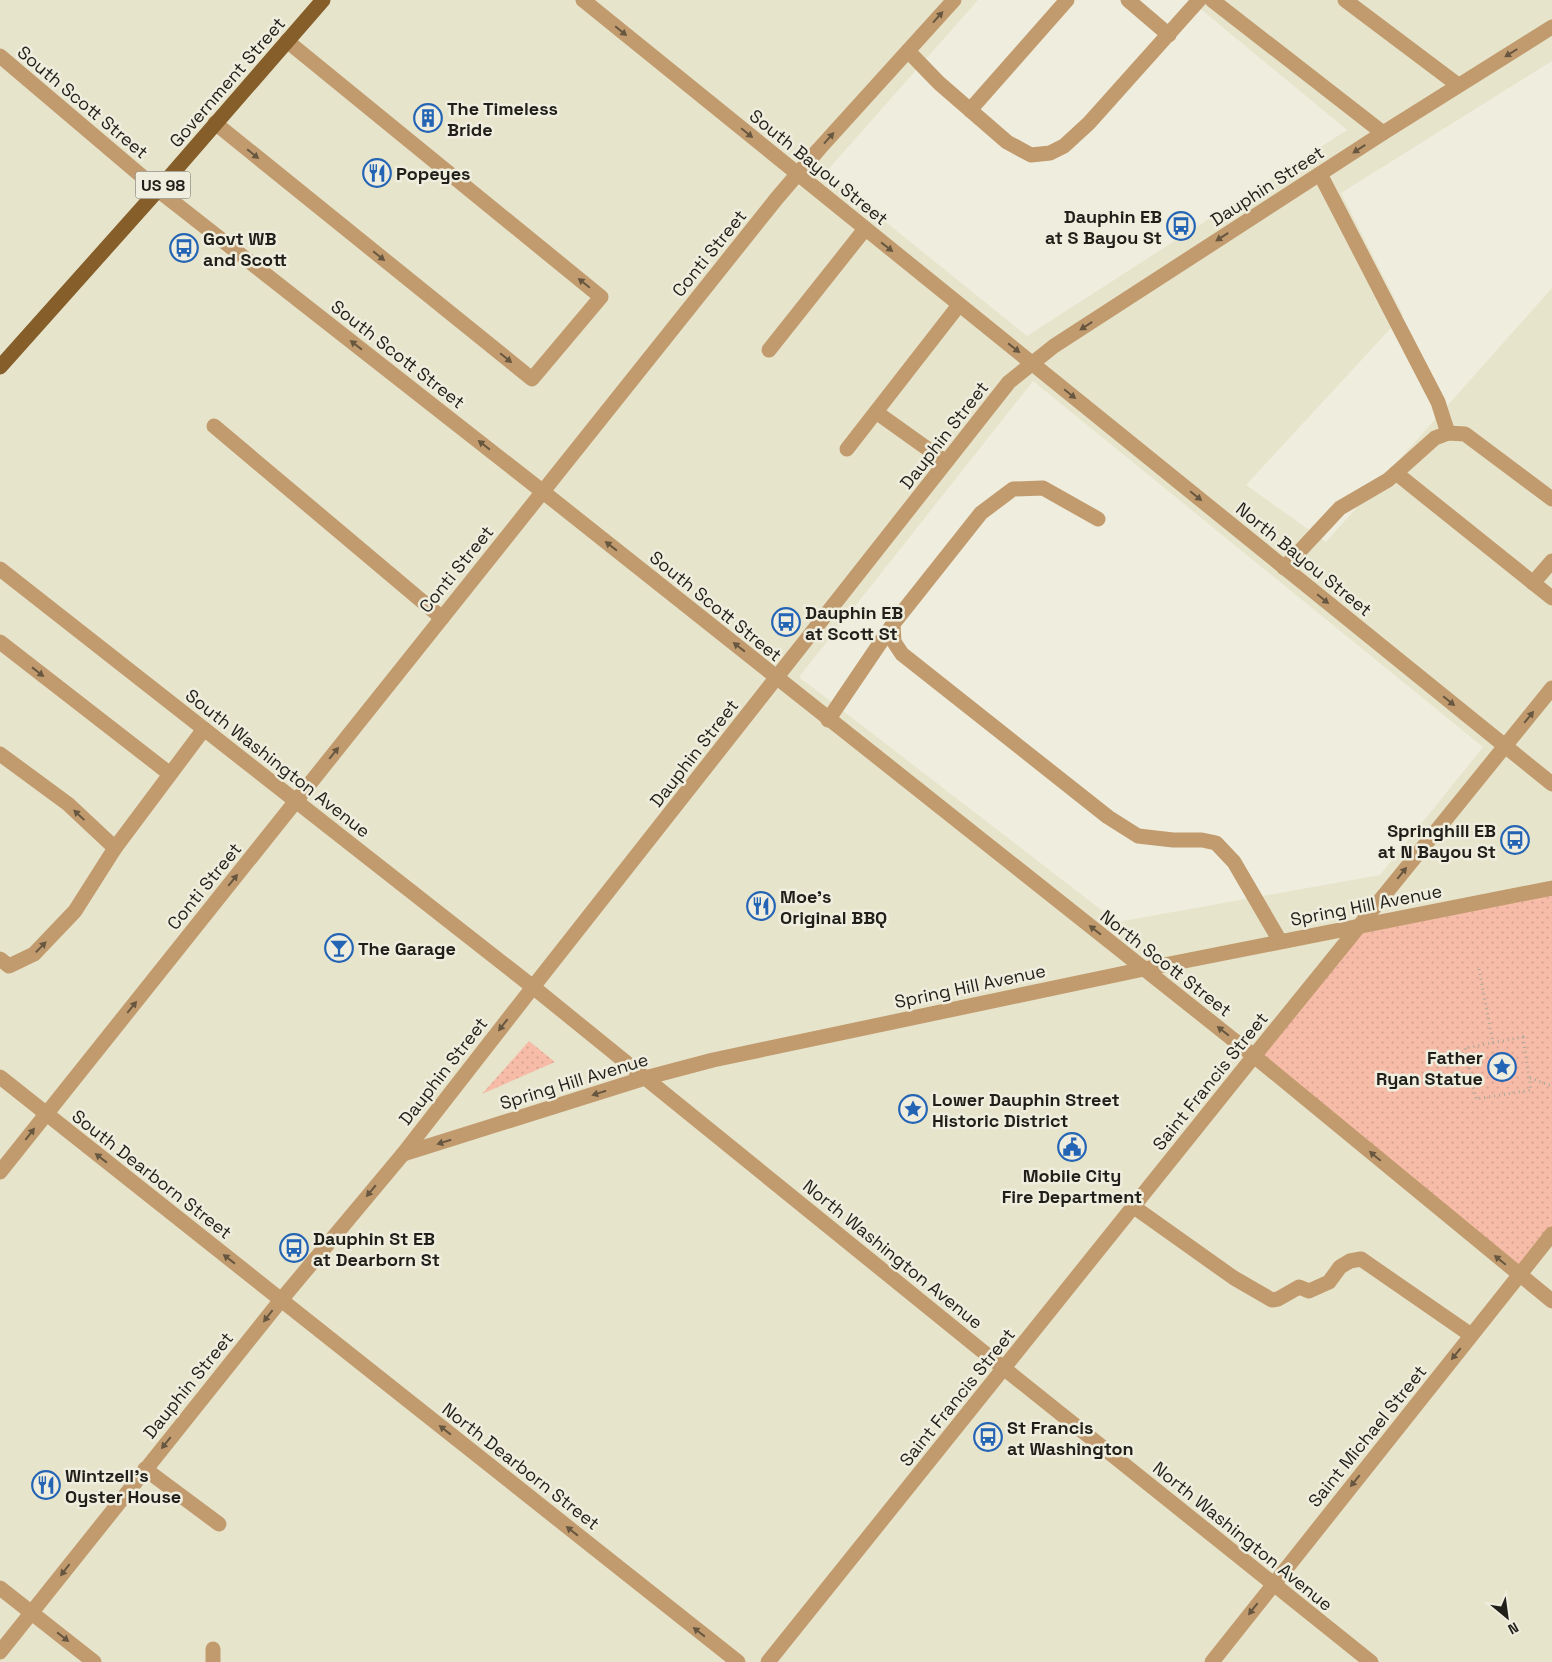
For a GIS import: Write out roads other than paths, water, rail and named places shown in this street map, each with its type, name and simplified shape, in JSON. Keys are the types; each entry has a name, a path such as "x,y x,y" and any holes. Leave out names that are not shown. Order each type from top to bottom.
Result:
{"main road":[{"name":"Government Street","path":"0,367 158,190 323,0"}],"street":[{"name":"South Bayou Street","path":"584,0 959,305 1033,362"},
{"name":"Conti Street","path":"0,1172 797,174 954,0"},
{"path":"970,110 1066,0"},
{"path":"1128,0 1169,35"},
{"path":"908,51 939,84 1007,142 1031,155 1050,153 1064,146 1089,123 1199,0"},
{"path":"1212,0 1383,133"},
{"path":"1345,0 1458,86"},
{"name":"Dauphin Street","path":"0,1652 281,1300 403,1154 1009,382 1054,346 1383,133 1552,27"},
{"path":"215,123 532,379 601,297 287,41"},
{"name":"South Scott Street","path":"0,56 158,190 777,678"},
{"path":"1320,174 1438,402 1448,433"},
{"path":"770,350 865,229"},
{"path":"848,449 959,305"},
{"name":"North Bayou Street","path":"1033,362 1552,784"},
{"path":"876,412 946,462"},
{"path":"214,426 442,618"},
{"path":"1284,568 1340,508 1388,480 1435,438 1448,433 1465,434 1552,499"},
{"path":"1396,473 1552,598"},
{"path":"828,720 893,624 981,514 1013,489 1043,488 1098,519"},
{"path":"1533,583 1552,561"},
{"name":"South Washington Avenue","path":"0,569 533,987"},
{"path":"893,624 894,642 902,654 1108,817 1138,836 1173,840 1202,840 1216,844 1234,862 1280,941"},
{"path":"0,642 170,774"},
{"name":"North Scott Street","path":"777,678 1254,1056 1552,1301"},
{"name":"Saint Francis Street","path":"768,1662 1552,688"},
{"path":"0,959 9,966 34,954 76,910 115,848 204,729"},
{"path":"0,754 68,804 115,848"},
{"name":"Spring Hill Avenue","path":"403,1154 645,1078 712,1060 1280,941 1552,888"},
{"name":"North Washington Avenue","path":"533,987 1004,1369 1371,1662"},
{"name":"South Dearborn Street","path":"0,1077 281,1300"},
{"path":"1134,1207 1234,1278 1272,1300 1278,1299 1299,1287 1309,1291 1329,1282 1340,1267 1350,1261 1361,1259 1471,1335"},
{"name":"Saint Michael Street","path":"1212,1662 1272,1584 1552,1234"},
{"name":"North Dearborn Street","path":"281,1300 738,1662"},
{"path":"145,1469 219,1524"},
{"path":"0,1588 94,1662"}],"place":[{"name":"The Timeless Bride","path":"428,118"},
{"name":"Popeyes","path":"377,173"},
{"name":"Dauphin EB at S Bayou St","path":"1181,226"},
{"name":"Govt WB and Scott","path":"184,248"},
{"name":"Dauphin EB at Scott St","path":"786,622"},
{"name":"Springhill EB at N Bayou St","path":"1515,840"},
{"name":"Moe's Original BBQ","path":"761,906"},
{"name":"The Garage","path":"339,948"},
{"name":"Father Ryan Statue","path":"1502,1067"},
{"name":"Lower Dauphin Street Historic District","path":"913,1109"},
{"name":"Mobile City Fire Department","path":"1072,1147"},
{"name":"Dauphin St EB at Dearborn St","path":"294,1248"},
{"name":"St Francis at Washington","path":"988,1437"},
{"name":"Wintzell's Oyster House","path":"46,1485"}]}
